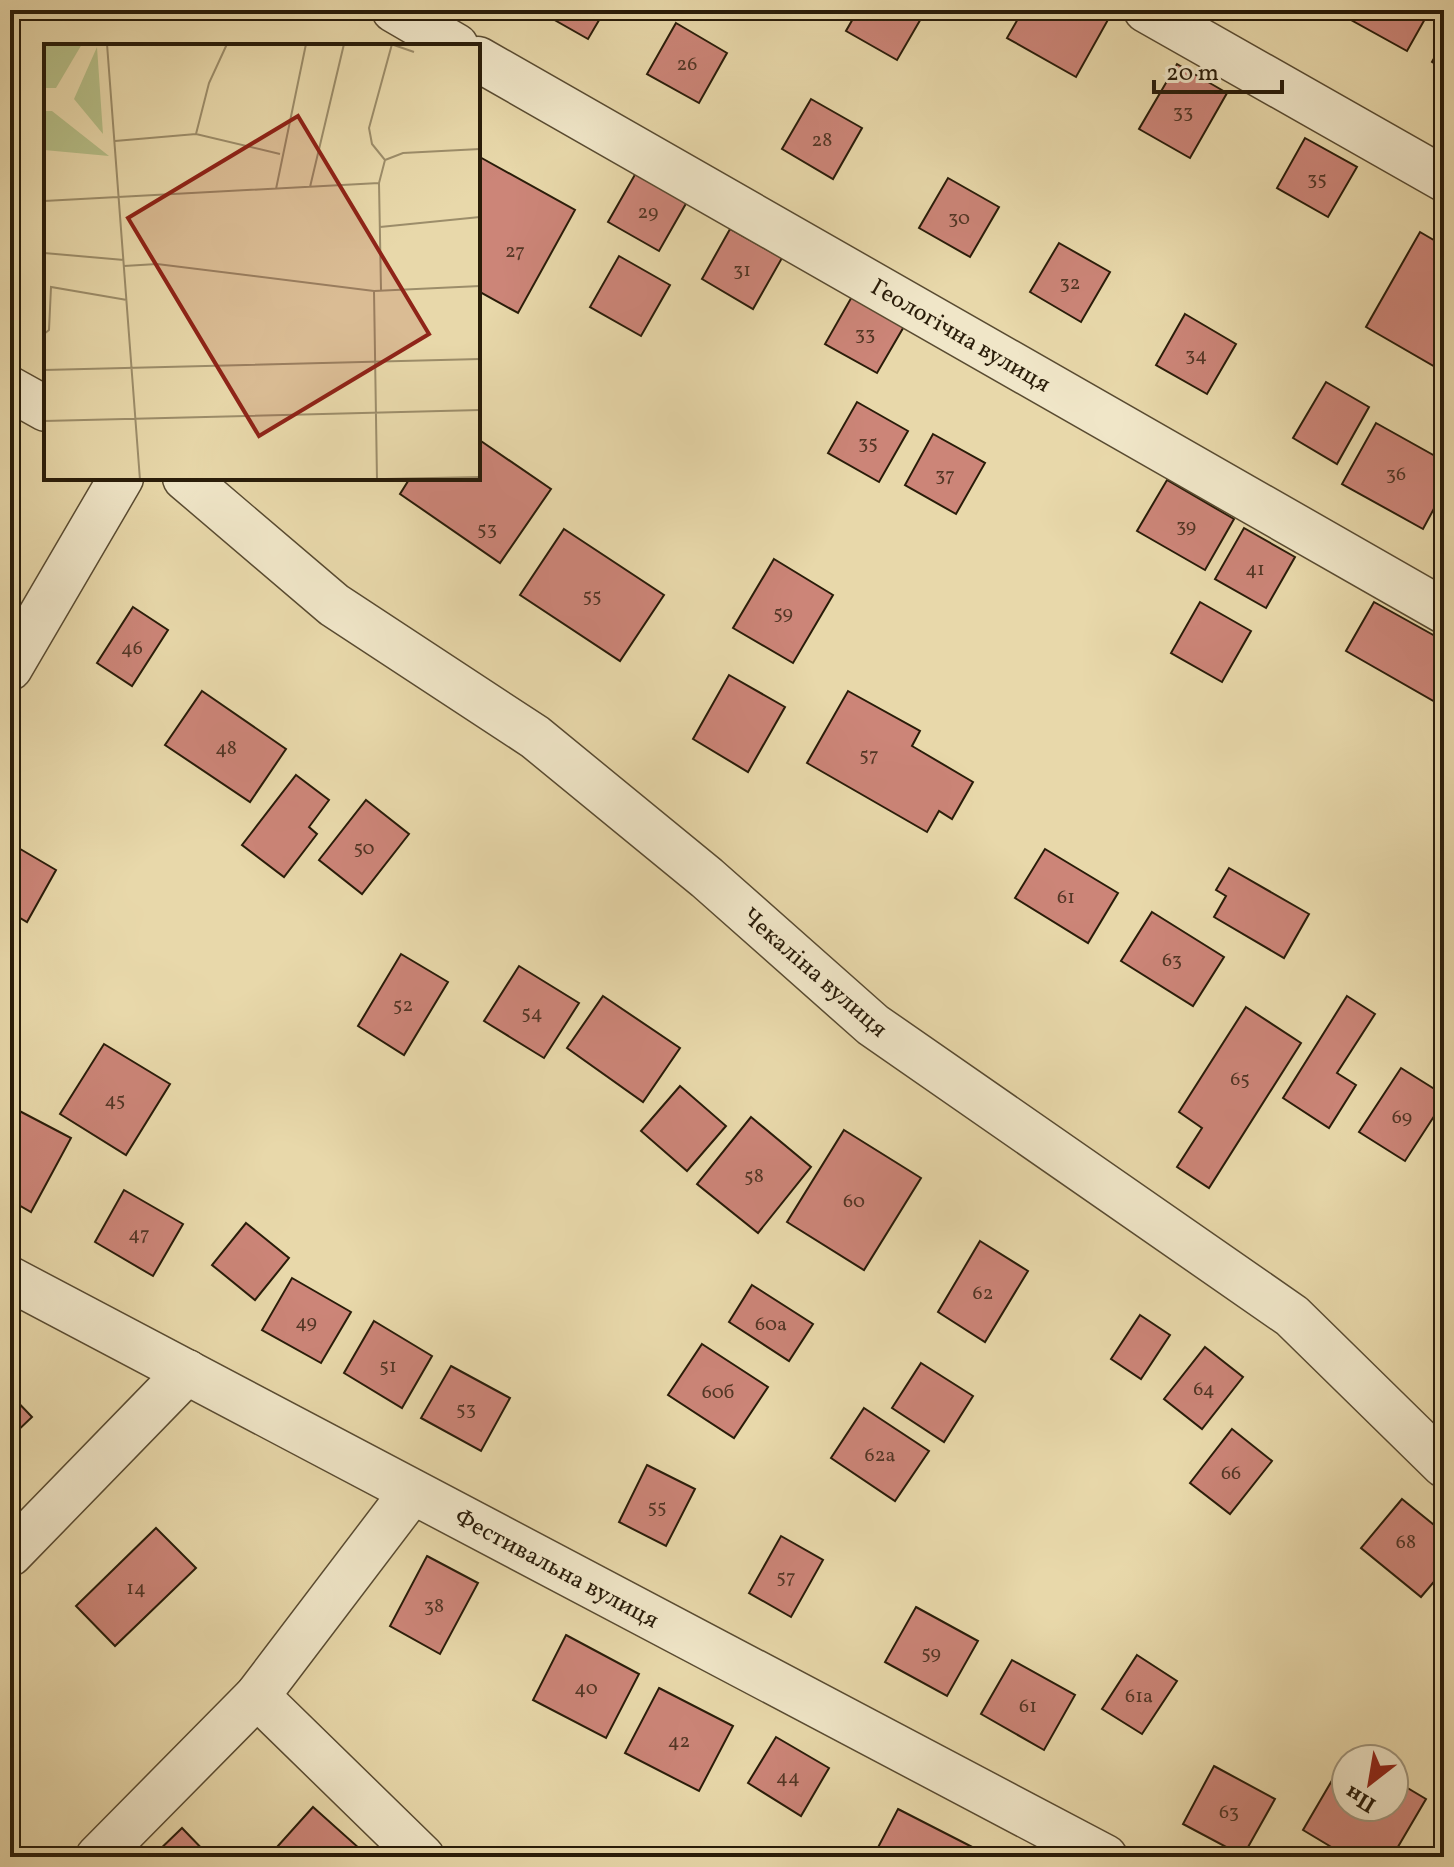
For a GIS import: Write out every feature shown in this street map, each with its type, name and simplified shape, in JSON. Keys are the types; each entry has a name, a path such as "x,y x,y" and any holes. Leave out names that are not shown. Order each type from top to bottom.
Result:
{"street":[{"path":"394,10 442,34"},
{"path":"1146,10 1444,179"},
{"name":"Геологічна вулиця","path":"480,60 1444,611"},
{"path":"10,389 44,408"},
{"path":"10,668 120,480"},
{"name":"Чекаліна вулиця","path":"187,480 334,605 535,737 707,878 873,1025 1292,1316 1444,1465"},
{"name":"Фестивальна вулиця","path":"10,1279 1105,1857"},
{"path":"10,1554 187,1372"},
{"path":"98,1857 257,1696 412,1492"},
{"path":"257,1696 422,1857"}],"building":[{"path":"537,10 605,10 588,39"},
{"path":"858,10 926,10 897,60 846,31"},
{"path":"1023,10 1095,10 1109,18 1076,77 1007,38"},
{"path":"1333,10 1430,10 1407,51"},
{"path":"676,23 727,53 699,103 647,74"},
{"path":"1444,41 1444,69 1432,62"},
{"path":"1177,64 1227,93 1190,158 1139,129"},
{"path":"811,99 862,128 833,179 782,149"},
{"path":"1305,138 1357,167 1328,217 1277,188"},
{"path":"480,157 575,210 518,313 480,292"},
{"path":"637,171 688,200 659,251 608,222"},
{"path":"948,178 999,207 970,257 919,228"},
{"path":"730,229 782,258 753,309 702,279"},
{"path":"1420,232 1444,246 1444,372 1366,327"},
{"path":"1059,243 1110,272 1081,322 1030,292"},
{"path":"619,256 670,285 641,336 590,307"},
{"path":"854,293 906,323 877,373 825,344"},
{"path":"1185,314 1236,344 1207,394 1156,365"},
{"path":"1326,382 1369,407 1337,464 1293,438"},
{"path":"857,402 908,431 879,482 828,453"},
{"path":"1376,423 1444,461 1444,490 1423,529 1342,484"},
{"path":"933,434 985,463 956,514 905,485"},
{"path":"480,440 551,489 500,563 400,494 409,480 480,480"},
{"path":"1167,480 1234,519 1205,570 1137,531"},
{"path":"1244,528 1295,557 1266,608 1215,579"},
{"path":"564,529 664,595 620,661 520,595"},
{"path":"774,559 833,595 793,663 733,628"},
{"path":"1200,602 1251,631 1222,682 1171,653"},
{"path":"1374,602 1444,641 1444,707 1346,651"},
{"path":"133,607 168,630 132,686 97,663"},
{"path":"729,675 785,707 748,772 693,739"},
{"path":"202,691 286,749 250,802 165,745"},
{"path":"848,691 920,731 912,746 973,782 952,819 939,811 927,832 807,763"},
{"path":"296,775 329,800 309,827 317,834 284,877 242,845"},
{"path":"366,800 409,834 362,894 319,860"},
{"path":"10,843 56,870 27,922 10,912"},
{"path":"1045,849 1118,893 1088,943 1015,898"},
{"path":"1229,868 1309,914 1284,958 1214,917 1226,896 1216,890"},
{"path":"1152,912 1224,957 1193,1006 1121,961"},
{"path":"401,954 448,982 404,1055 358,1026"},
{"path":"519,966 579,1003 544,1058 484,1021"},
{"path":"603,996 680,1048 643,1102 567,1048"},
{"path":"1347,996 1375,1014 1337,1073 1356,1085 1329,1128 1283,1098"},
{"path":"1246,1007 1301,1043 1209,1188 1177,1167 1202,1128 1179,1112"},
{"path":"104,1044 170,1084 126,1155 60,1114"},
{"path":"1401,1068 1444,1095 1444,1101 1405,1161 1359,1132"},
{"path":"680,1086 726,1126 687,1171 641,1131"},
{"path":"10,1106 71,1138 31,1212 10,1200"},
{"path":"751,1117 811,1167 758,1233 697,1184"},
{"path":"844,1130 921,1178 864,1270 787,1222"},
{"path":"124,1190 183,1224 153,1276 95,1242"},
{"path":"246,1223 289,1258 255,1300 212,1265"},
{"path":"980,1241 1028,1271 985,1342 938,1312"},
{"path":"292,1278 351,1312 321,1363 262,1330"},
{"path":"752,1285 813,1324 789,1361 729,1322"},
{"path":"1140,1315 1170,1335 1141,1379 1111,1359"},
{"path":"374,1321 432,1356 402,1408 344,1373"},
{"path":"702,1344 768,1387 734,1438 668,1395"},
{"path":"1205,1347 1243,1377 1202,1429 1164,1399"},
{"path":"921,1363 973,1396 944,1442 892,1408"},
{"path":"451,1366 510,1398 481,1451 421,1418"},
{"path":"10,1394 32,1417 10,1438"},
{"path":"864,1408 929,1451 895,1501 831,1458"},
{"path":"1232,1429 1272,1461 1230,1514 1190,1483"},
{"path":"647,1465 695,1489 666,1546 619,1522"},
{"path":"1402,1499 1444,1533 1444,1570 1421,1597 1361,1548"},
{"path":"156,1528 196,1568 115,1646 76,1606"},
{"path":"781,1536 823,1560 791,1617 749,1593"},
{"path":"427,1556 478,1583 440,1654 390,1626"},
{"path":"916,1607 978,1641 947,1696 885,1662"},
{"path":"566,1635 639,1674 606,1738 533,1700"},
{"path":"1137,1655 1177,1681 1142,1734 1102,1709"},
{"path":"1012,1660 1075,1695 1044,1750 981,1714"},
{"path":"659,1688 733,1726 699,1791 625,1753"},
{"path":"776,1737 829,1768 801,1816 748,1783"},
{"path":"1214,1766 1275,1799 1243,1856 1183,1824"},
{"path":"1330,1784 1330,1823 1410,1823 1410,1790 1426,1799 1392,1857 1348,1857 1303,1830"},
{"path":"313,1807 360,1849 353,1857 268,1857"},
{"path":"898,1809 984,1853 982,1857 873,1857"},
{"path":"182,1828 210,1857 152,1857"}]}
